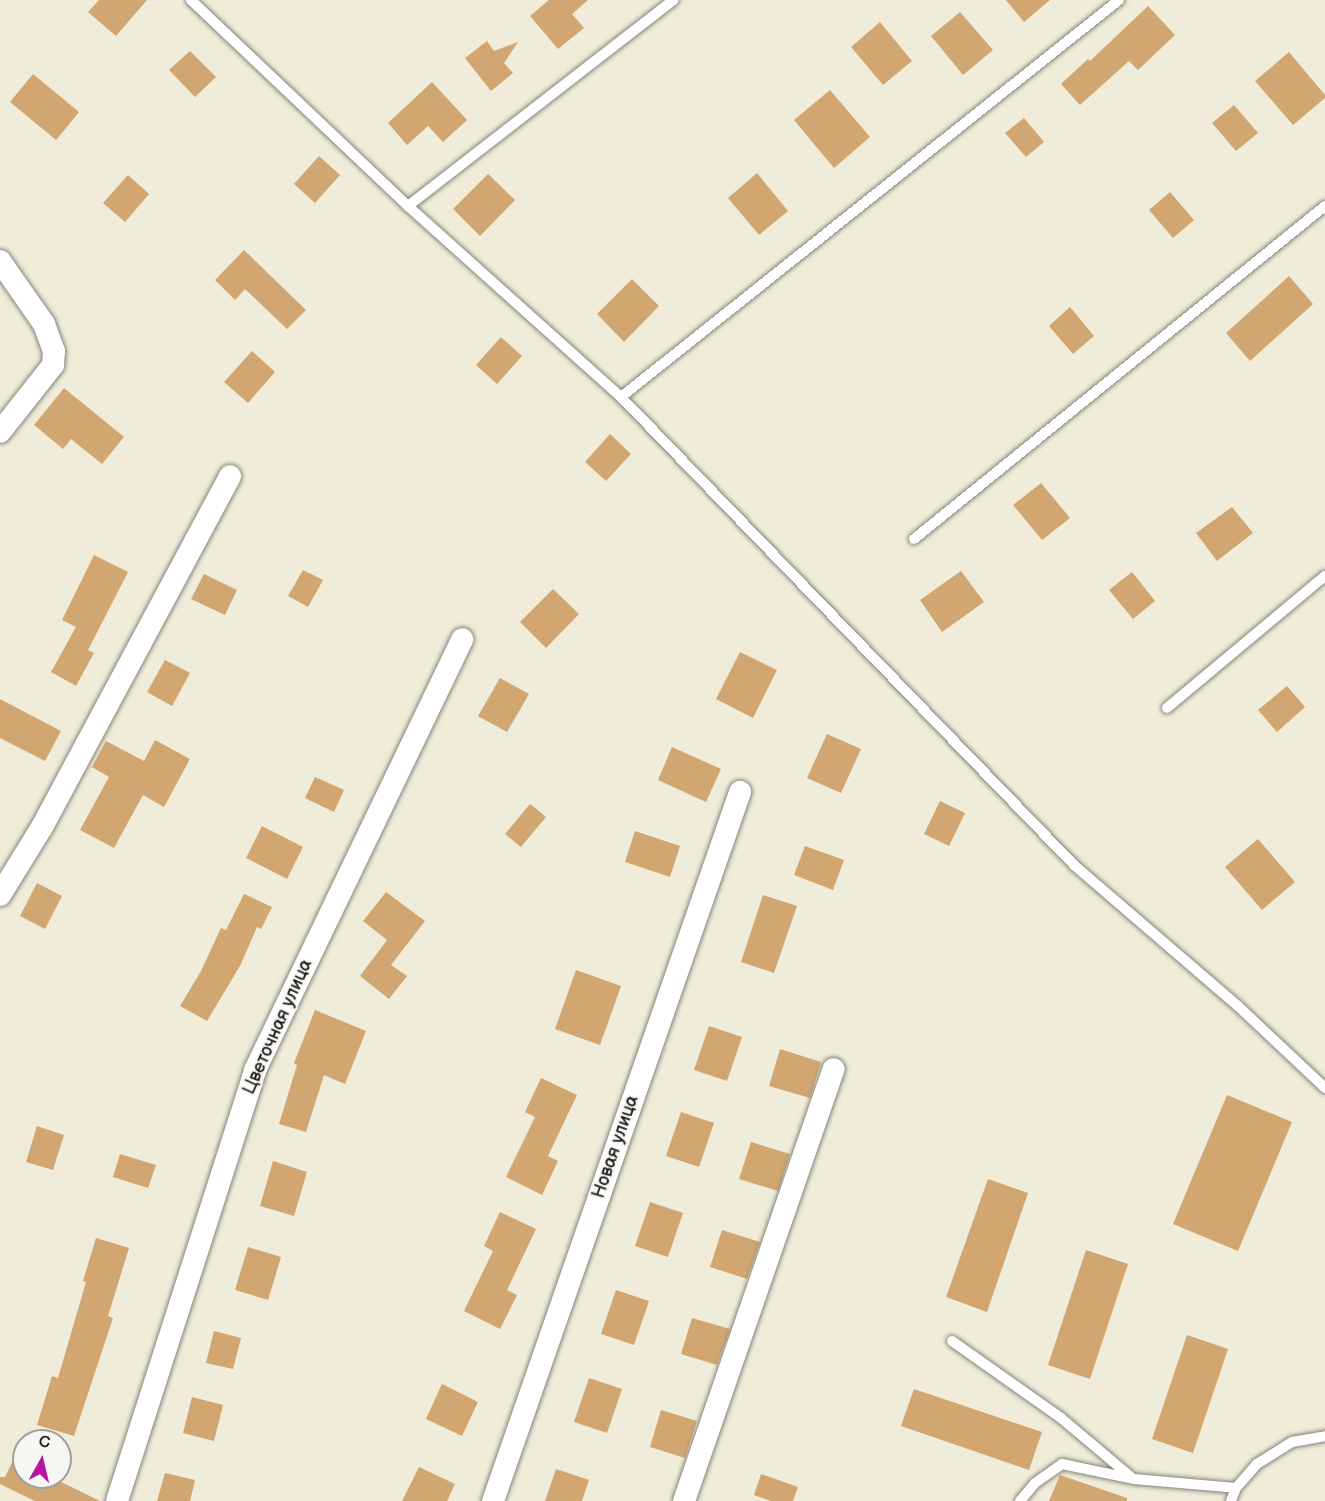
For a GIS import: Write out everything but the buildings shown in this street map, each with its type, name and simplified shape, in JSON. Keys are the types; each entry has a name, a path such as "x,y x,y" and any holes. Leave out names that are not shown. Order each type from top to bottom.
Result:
{"street":[{"path":"0,261 44,324 54,351 53,364 0,432"},
{"path":"0,895 42,827 230,476"},
{"name":"Цветочная улица","path":"117,1501 255,1070 462,639"},
{"name":"Новая улица","path":"493,1501 740,792"},
{"path":"684,1501 834,1069"}],"lane":[{"path":"408,206 674,0"},
{"path":"621,397 1119,0"},
{"path":"197,1 408,206 621,397 1074,865 1238,1006 1325,1088"},
{"path":"914,539 1325,206"},
{"path":"1167,708 1325,576"},
{"path":"952,1341 1061,1418 1134,1479"},
{"path":"1231,1501 1236,1488 1257,1464 1292,1442 1325,1436"},
{"path":"1020,1501 1035,1483 1062,1464 1134,1479 1236,1488"}]}
